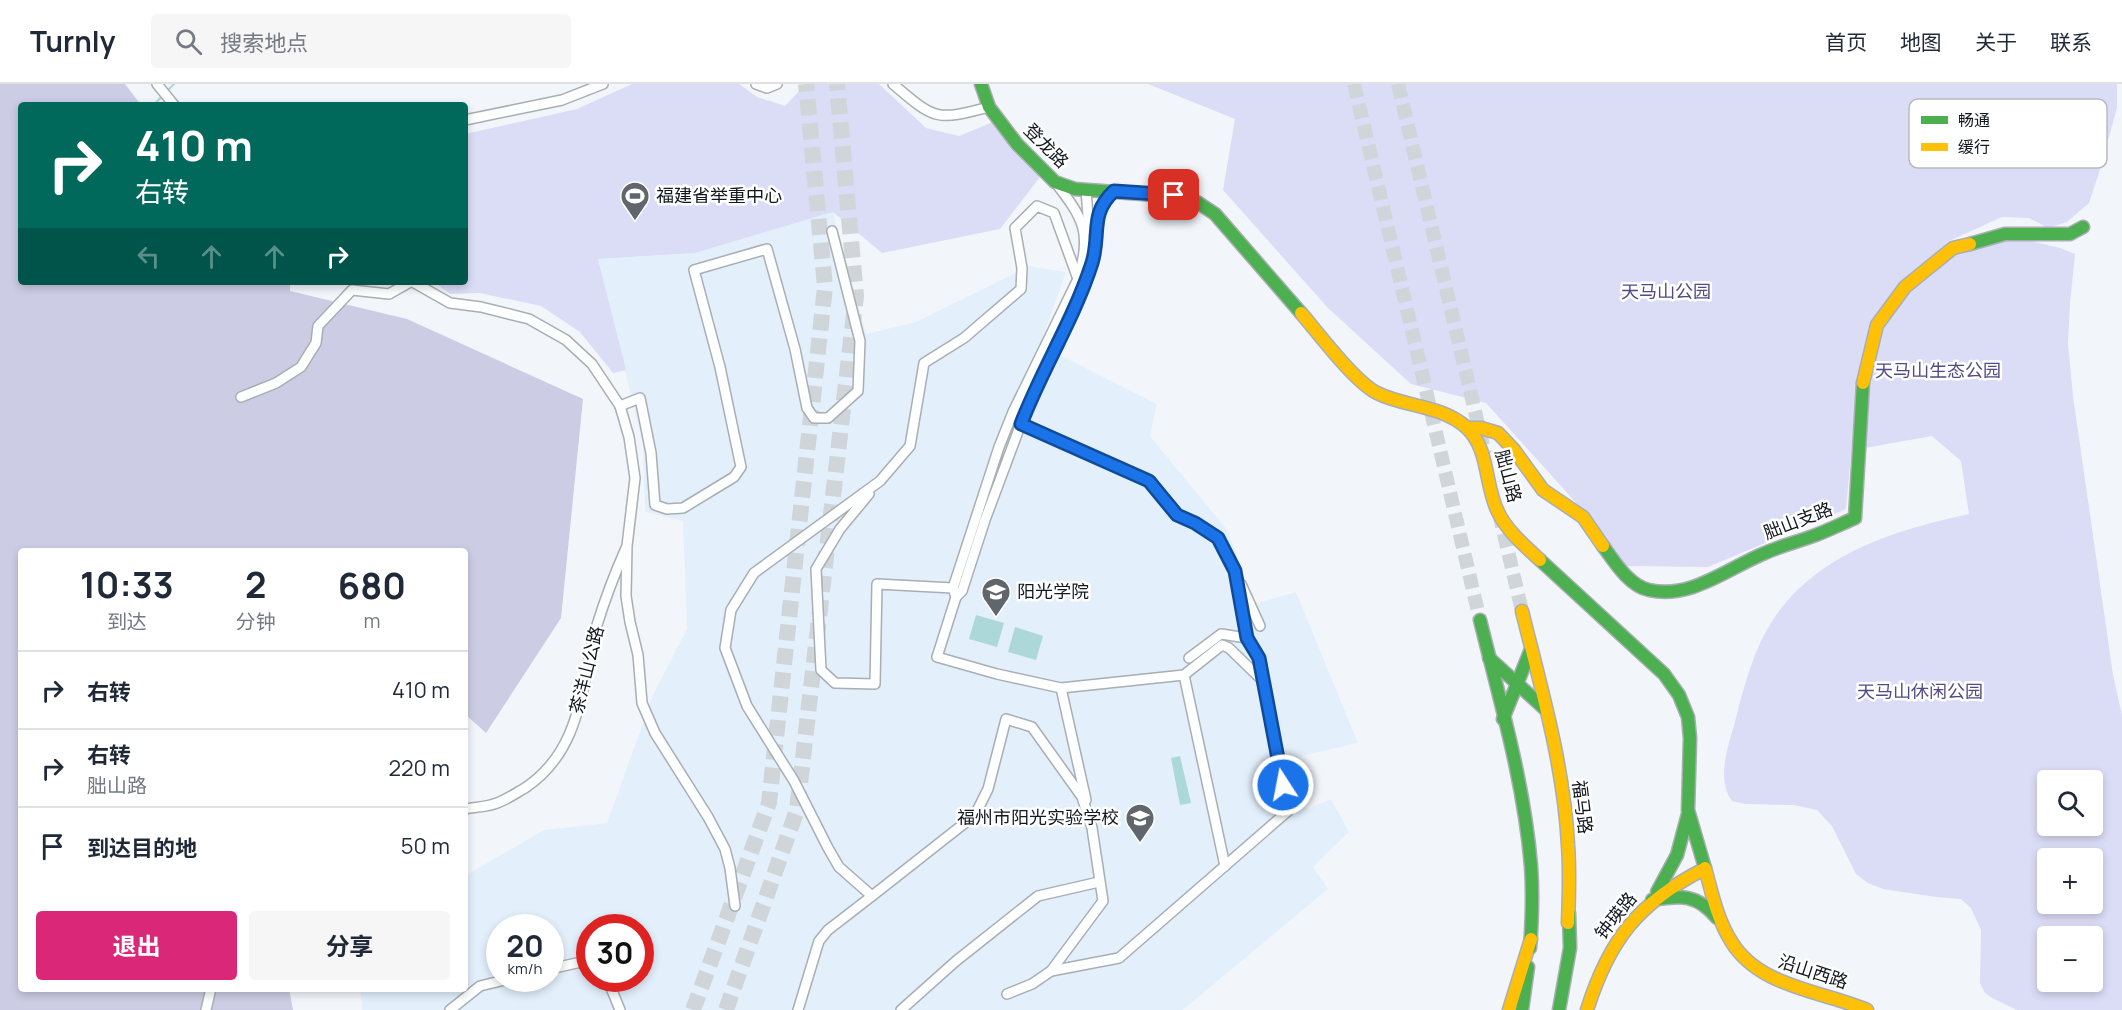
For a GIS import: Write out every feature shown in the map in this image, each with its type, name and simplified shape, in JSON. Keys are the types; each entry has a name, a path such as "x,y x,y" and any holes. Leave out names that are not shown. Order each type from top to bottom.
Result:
{"main road":[{"name":"登龙路","path":"981,84 989,107 1017,144 1055,182 1075,189 1114,191"},
{"name":"胐山路","path":"1114,191 1182,197 1207,208 1229,229 1370,390 1387,398 1453,418 1467,428 1481,445 1493,498 1504,522 1548,567 1664,674 1679,695 1689,726 1688,810 1704,869"},
{"name":"胐山支路","path":"1467,428 1481,428 1498,433 1544,490 1583,517 1618,566 1634,582 1647,590 1668,593 1692,588 1767,552 1814,536 1855,518 1861,389 1877,325 1905,286 1953,248 2005,234 2070,234 2083,227"},
{"name":"福马路","path":"1522,610 1566,810 1571,872 1569,913 1560,980 1552,1010"},
{"path":"1480,620 1520,790 1532,872 1531,939 1522,1010"},
{"path":"1489,658 1500,665 1512,665 1523,660 1531,648"},
{"path":"1503,719 1531,648"},
{"path":"1489,658 1545,709"},
{"path":"1503,719 1510,707 1520,700 1534,702 1545,709"},
{"path":"1651,901 1673,866 1682,841 1688,810"},
{"name":"钟瑛路","path":"1587,1010 1599,972 1615,943 1651,901 1671,886 1704,869"},
{"name":"沿山西路","path":"1704,869 1722,925 1736,951 1748,964 1784,984 1867,1010"},
{"path":"1651,901 1690,896 1706,905 1722,925"},
{"path":"1559,1010 1570,948 1569,913"},
{"path":"1509,1010 1531,939"}],"street":[{"path":"157,84 172,102"},
{"path":"468,119 562,100 603,84"},
{"path":"756,84 767,88 777,84"},
{"path":"894,84 922,109 942,117 989,107"},
{"path":"1055,182 1090,232"},
{"path":"1086,190 1090,232 1095,253 1039,369 1013,412 997,454 938,657 997,674 1061,688 1184,675 1222,645 1229,648 1262,680"},
{"path":"1090,232 1101,206 1114,191"},
{"path":"1039,369 963,591 955,593 877,584 875,684 834,683 821,670 816,569 840,528 909,446 924,363 964,338 1021,290 1022,268 1015,228 1037,206 1054,213 1082,281"},
{"path":"620,406 640,398 651,453 655,505 667,509 682,508 734,477 741,467 720,367 694,270 767,249 795,349 807,408 814,418 828,418 858,392 860,341 832,231"},
{"path":"242,397 276,383 301,367 316,343 318,326 352,290 389,294 406,285"},
{"path":"417,285 450,303 481,307 529,319 566,340 592,364 620,406 629,436 635,478 627,546 626,596 636,642 645,713 725,849 735,906"},
{"path":"1021,424 1149,481 1177,515 1195,523 1218,538 1260,626"},
{"path":"997,454 1008,457"},
{"path":"872,896 839,867 828,849 794,781 747,706 725,648 731,610 754,573 880,481"},
{"name":"茶洋山公路","path":"468,808 497,803 518,792 533,782 561,753 580,708 597,626 616,569 627,546"},
{"path":"1052,971 1119,958 1288,811 1259,658 1247,638 1235,571"},
{"path":"1189,658 1221,634 1247,638"},
{"path":"1184,675 1225,866"},
{"path":"1007,994 1032,984 1052,971 1103,901 1092,828 1061,688"},
{"path":"798,1010 819,941 828,930 975,815 988,789 1006,718 1032,727 1082,797 1092,828"},
{"path":"901,1010 956,961 1038,896 1099,882"},
{"path":"450,1010 480,986 486,985"},
{"path":"206,1010 210,992"},
{"path":"613,992 620,1010"}],"shaded area":[{"path":"0,84 125,84 139,102 18,102 18,285 290,285 290,291 407,319 583,399 561,618 486,733 468,717 468,548 18,548 18,992 290,992 293,1010 0,1010"},
{"name":"阳光学院","path":"833,212 866,334 916,322 1029,266 1066,272 1040,345 1157,404 1150,436 1228,531 1253,604 1296,592 1358,743 1297,757 1291,776 1294,791 1308,809 1331,799 1349,832 1313,867 1328,889 1183,1010 362,1010 361,992 468,992 468,874 544,830 607,823 654,693 687,629 683,521 645,512 643,445 598,259 695,253"},
{"path":"976,615 1004,623 997,647 969,639"},
{"path":"1015,627 1043,636 1036,660 1008,652"},
{"path":"1180,756 1191,803 1180,805 1171,758"}],"green space":[{"name":"福建省举重中心","path":"632,84 739,84 757,97 785,106 806,84 879,84 926,128 959,136 993,122 1040,177 1000,229 882,253 833,212 695,253 598,259 626,370 613,373 580,332 541,306 480,293 450,294 438,285 468,285 468,133 577,109"},
{"name":"天马山公园","path":"1148,84 2117,84 2117,108 2107,144 2107,99 1909,99 1909,168 2100,168 2089,203 2067,222 2048,228 2029,218 2002,217 1949,241 1892,295 1856,399 1846,509 1708,567 1624,566 1588,516 1486,403 1411,384 1328,308 1223,190 1235,119"},
{"name":"天马山休闲公园","path":"2015,237 2075,254 2068,343 2073,396 2113,675 2122,715 2122,1010 2017,1010 1994,999 1985,993 1980,983 1981,930 1971,908 1961,899 1883,889 1868,883 1856,874 1832,826 1817,810 1794,805 1745,804 1732,801 1727,792 1725,762 1750,669 1766,632 1791,597 1812,577 1835,561 1860,548 1914,528 1969,514 1961,461 1932,436 1865,448 1868,398 1881,336 1889,316 1904,292 1971,238"}],"waterway":[{"path":"166,92 174,84"},
{"path":"157,102 162,96"}],"tunnel":[{"path":"693,1010 769,803 825,287 806,84"},
{"path":"726,1010 797,810 856,296 837,84"},
{"path":"1354,84 1480,620"},
{"path":"1398,84 1485,454"},
{"path":"1499,513 1522,611"}],"traffic: fast":[{"path":"981,84 989,107 1017,144 1055,182 1075,189 1182,197 1197,202 1215,214 1301,313"},
{"path":"1970,244 2005,234 2070,234 2083,227"},
{"path":"1603,546 1635,584 1649,590 1679,591 1694,587 1751,559 1855,518 1863,383"},
{"path":"1540,560 1664,674 1679,695 1688,717 1690,738 1688,810 1705,868"},
{"path":"1480,620 1510,742 1528,835 1532,876 1530,948"},
{"path":"1503,719 1531,649"},
{"path":"1489,658 1545,709"},
{"path":"1657,892 1677,855 1688,814"},
{"path":"1652,900 1672,897 1688,898 1702,904 1717,918"},
{"path":"1559,1010 1570,948 1569,913"},
{"path":"1522,1010 1528,967"}],"traffic: slow":[{"path":"1863,383 1877,325 1905,287 1953,248 1970,244"},
{"path":"1301,313 1337,356 1368,387 1388,398 1445,414 1466,427 1474,436 1483,456 1490,490 1498,512 1506,526 1540,560"},
{"path":"1467,428 1481,428 1498,433 1514,450 1543,490 1583,517 1603,546"},
{"path":"1522,611 1551,727 1562,786 1569,855 1568,923"},
{"path":"1705,868 1722,924 1731,941 1757,969 1792,986 1867,1010"},
{"path":"1587,1010 1605,963 1629,926 1661,896 1704,869"},
{"path":"1509,1010 1531,939"}],"place":[{"name":"福建省举重中心","path":"635,222"},
{"name":"阳光学院","path":"996,618"},
{"name":"福州市阳光实验学校","path":"1140,844"}],"route":[{"path":"1174,195 1114,191 1101,206 1098,214 1095,253 1086,283 1032,394 1021,424 1149,481 1177,515 1195,523 1218,538 1235,571 1247,638 1259,658 1283,785"}],"park label":[{"name":"天马山生态公园","path":"1938,371"}]}
